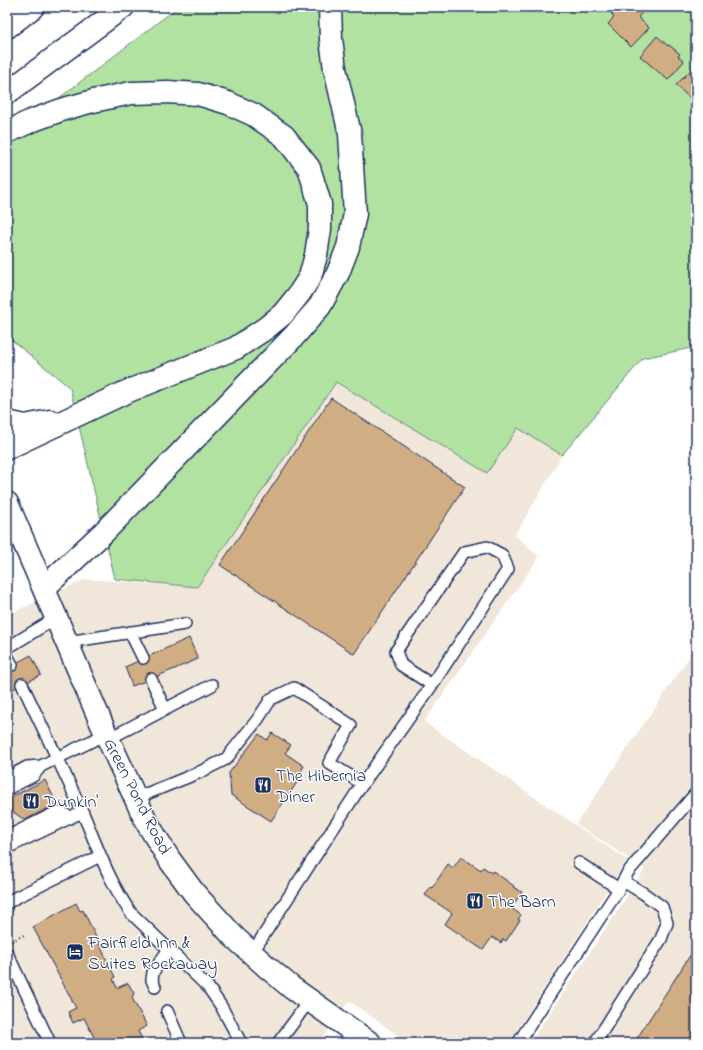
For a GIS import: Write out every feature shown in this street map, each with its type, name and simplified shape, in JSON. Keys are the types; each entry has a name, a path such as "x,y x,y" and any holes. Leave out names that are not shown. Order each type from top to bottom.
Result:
{"main road":[{"path":"7,27 33,7"},
{"path":"7,93 123,7"},
{"path":"44,588 104,532 295,335 320,306 338,273 348,247 355,214 350,134 335,69 331,39 330,7"},
{"path":"7,132 31,121 64,109 131,93 166,92 198,94 228,103 254,115 284,136 310,168 320,204 320,229 316,255 310,276 299,294 283,314 266,328 236,348 126,392 7,448"},
{"path":"7,422 25,426 41,424 77,415"},
{"name":"Green Pond Road","path":"7,503 107,737 146,822 169,859 190,887 234,936 252,953 292,988 361,1040"}],"lane":[{"path":"252,953 363,784 432,684 508,569 502,555 487,547 464,552 396,651 401,665 432,684"},
{"path":"7,648 56,618"},
{"path":"67,642 185,624"},
{"path":"130,632 143,658"},
{"path":"151,679 165,709"},
{"path":"22,684 82,812 100,856 122,900 131,913 208,987 221,1006 241,1043"},
{"path":"7,789 33,776 41,766 56,758 107,737 212,684"},
{"path":"136,798 198,773 226,759 258,719 271,699 294,688 351,725 329,763 363,784"},
{"path":"7,778 27,767 41,766"},
{"path":"518,1043 628,872 696,793"},
{"path":"7,847 82,812"},
{"path":"7,836 55,813 63,813 70,818"},
{"path":"7,903 14,898 100,856"},
{"path":"580,863 621,885 643,893 662,907 667,922 661,939 595,1043"},
{"path":"155,987 152,980 153,972 169,949"},
{"path":"7,953 50,1043"},
{"path":"278,1043 309,1000"},
{"path":"167,1012 181,1043"}],"path":[{"path":"10,942 26,934"}],"shaded area":[{"path":"336,382 487,472 518,427 562,455 515,535 539,557 424,722 627,860 509,1043 409,1043 349,1001 319,1043 18,1043 7,1022 7,615 86,579 197,587"},
{"path":"696,647 696,1043 530,1043 645,869 576,824"}],"green space":[{"path":"178,7 696,7 696,347 643,358 562,455 518,428 487,473 336,382 197,587 115,579 70,388 7,336 7,138"}],"building":[{"path":"617,7 647,7 638,17 649,28 631,47 608,24 614,17 611,14"},
{"path":"657,36 680,54 678,56 684,61 668,80 640,56"},
{"path":"692,69 696,73 696,104 676,85"},
{"path":"331,398 465,487 354,654 220,565"},
{"path":"189,638 198,659 132,686 125,667"},
{"path":"31,655 41,675 7,692 7,668"},
{"name":"The Hibernia Diner","path":"272,733 291,745 285,753 304,766 300,773 302,775 271,821 231,795 229,773 259,734 267,740"},
{"name":"Dunkin'","path":"45,780 57,804 25,820 7,808 7,799"},
{"name":"The Barn","path":"461,857 481,870 483,867 492,873 493,871 514,886 513,887 522,892 511,908 521,915 518,919 520,920 506,941 503,939 501,943 492,937 483,950 445,924 452,913 425,895 430,887 432,888 448,864 453,868"},
{"name":"Fairfield Inn & Suites Rockaway","path":"76,903 80,911 83,910 115,977 113,979 117,988 128,983 134,993 132,998 147,1026 138,1031 144,1043 97,1043 84,1018 73,1023 68,1012 76,1008 33,927"},
{"path":"696,946 696,1043 634,1043"}],"place":[{"name":"The Hibernia Diner","path":"263,785"},
{"name":"Dunkin'","path":"31,801"},
{"name":"The Barn","path":"475,901"},
{"name":"Fairfield Inn & Suites Rockaway","path":"75,952"}]}
